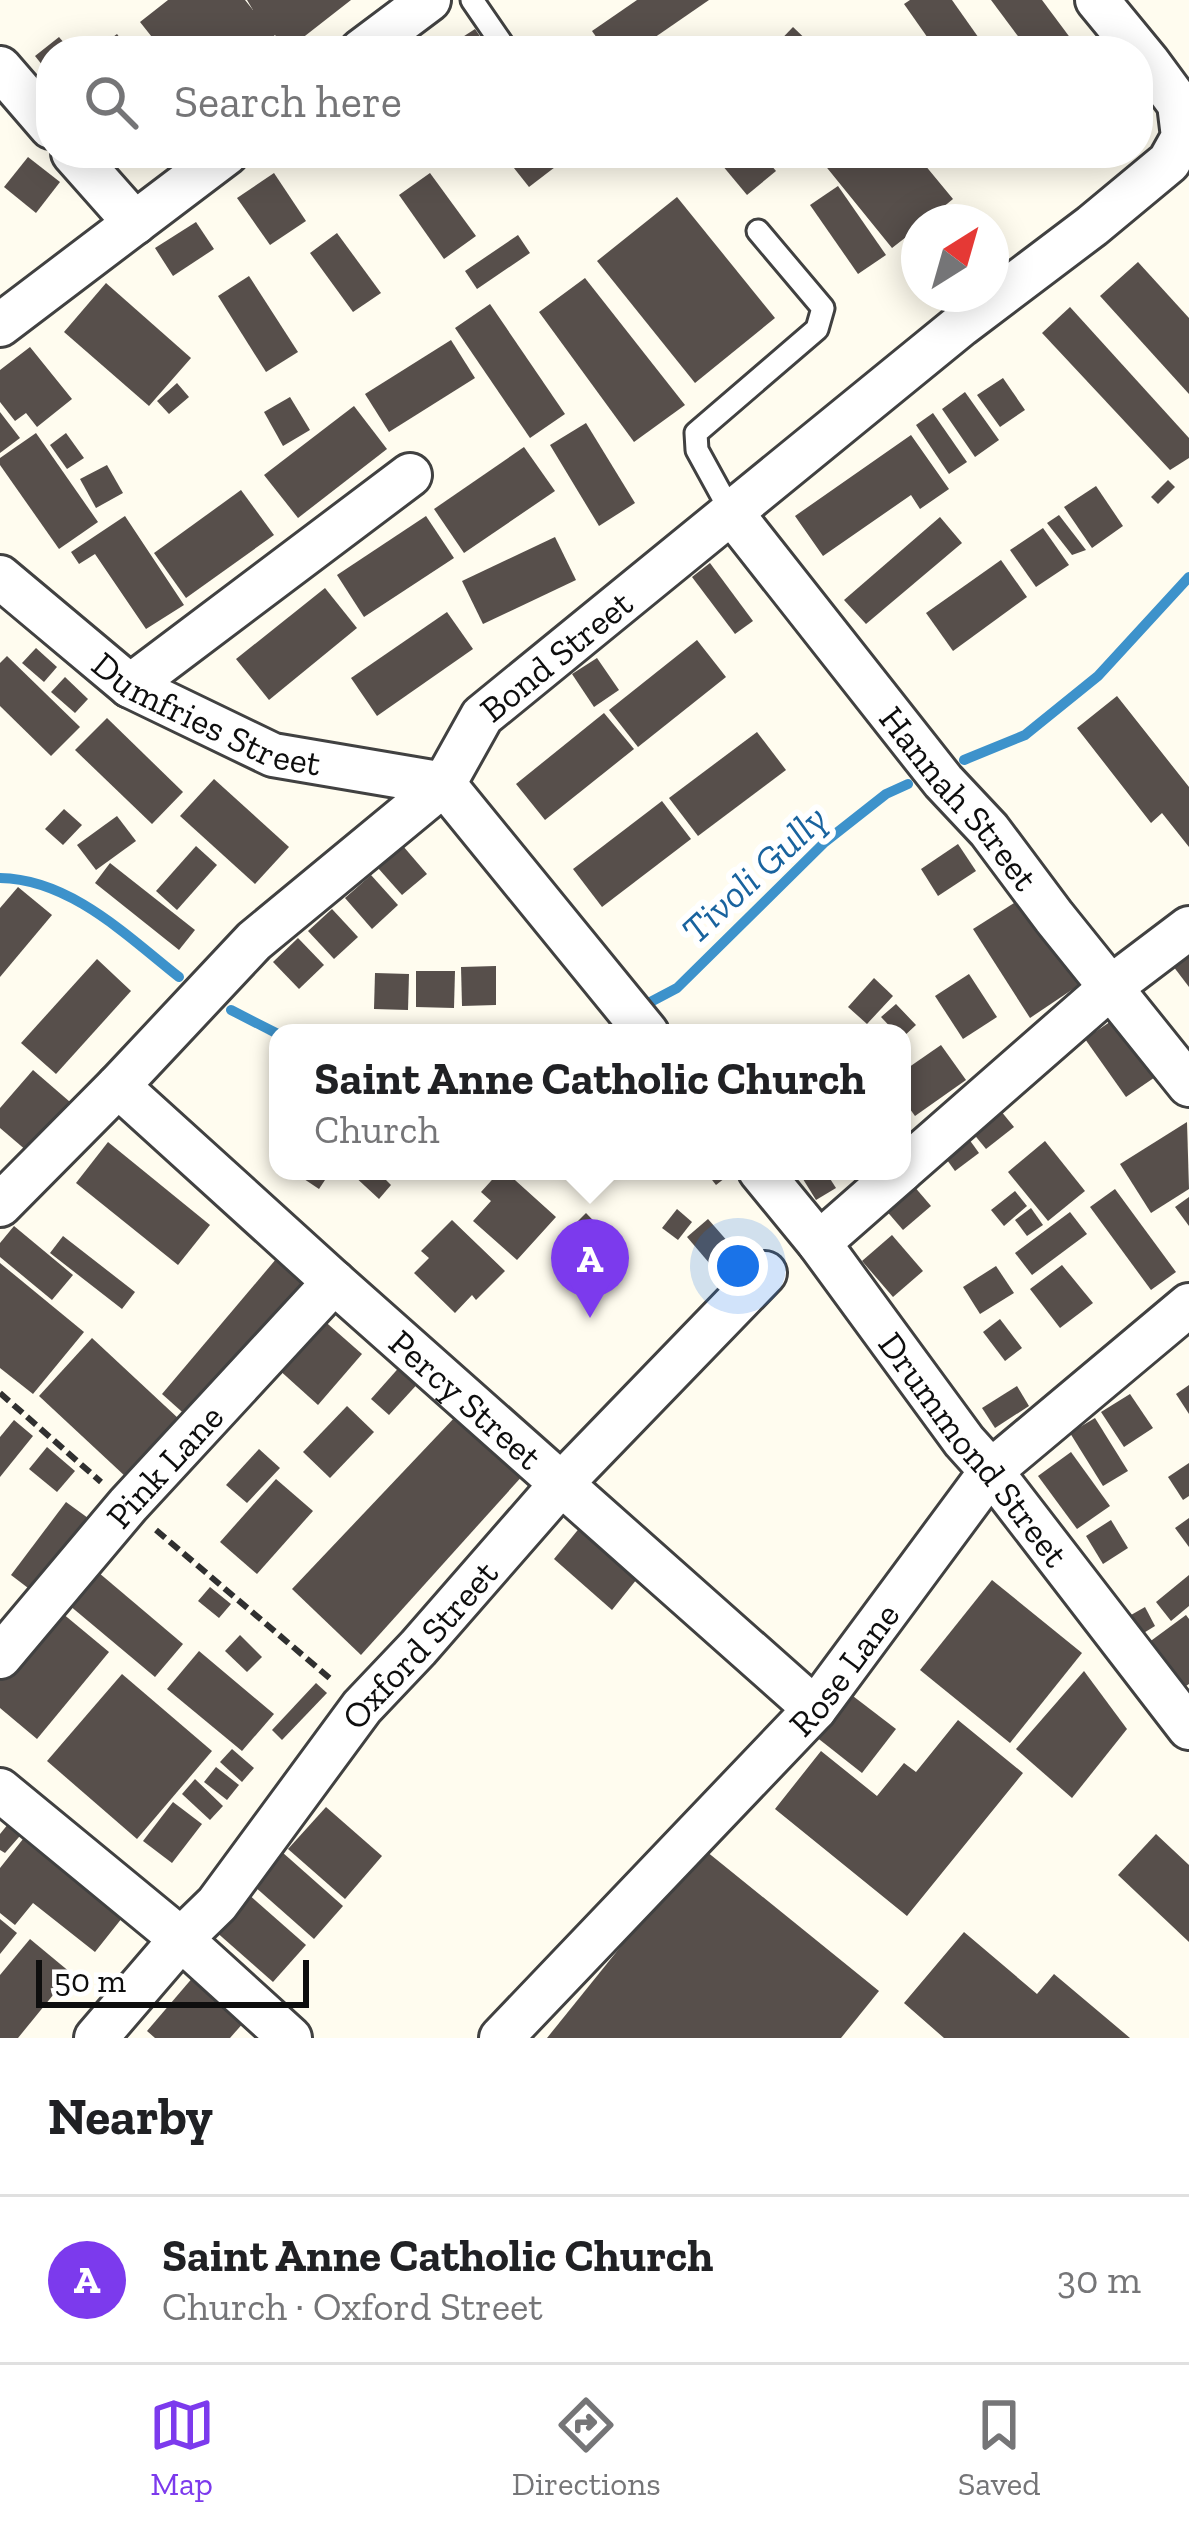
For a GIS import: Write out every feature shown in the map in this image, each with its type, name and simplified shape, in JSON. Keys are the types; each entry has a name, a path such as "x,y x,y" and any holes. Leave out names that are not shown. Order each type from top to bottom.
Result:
{"street":[{"path":"382,36 429,0"},
{"path":"1097,0 1127,36"},
{"path":"0,68 36,110"},
{"path":"1153,68 1184,102"},
{"name":"Bond Street","path":"0,1205 254,941 444,784 482,716 1168,161 1183,137 1184,102"},
{"path":"87,168 135,223"},
{"path":"0,325 207,168"},
{"path":"130,686 410,475"},
{"name":"Hannah Street","path":"731,512 1189,1085"},
{"name":"Dumfries Street","path":"0,577 130,686 273,755 444,784"},
{"path":"444,784 640,1024"},
{"path":"911,1163 1111,987 1189,928"},
{"name":"Percy Street","path":"118,1086 815,1708"},
{"name":"Drummond Street","path":"767,1180 1189,1728"},
{"path":"819,1243 892,1180"},
{"name":"Oxford Street","path":"97,2038 217,1904 362,1707 562,1483 765,1273"},
{"name":"Pink Lane","path":"0,1658 128,1505 334,1282"},
{"name":"Rose Lane","path":"501,2038 815,1708 991,1471 1189,1305"},
{"path":"0,1790 181,1939 290,2038"}],"lane":[{"path":"472,0 497,36"},
{"path":"731,512 697,450 696,433 817,329 823,308 758,231"}],"path":[{"path":"0,1393 362,1707"}],"building":[{"path":"168,0 245,0 253,10 247,0 351,0 305,36 151,36 140,22"},
{"path":"637,0 709,0 657,36 596,36 592,31"},
{"path":"952,0 977,36 926,36 904,4"},
{"path":"991,0 1042,0 1069,36 1018,36"},
{"path":"28,157 36,168 60,182 36,213 4,187"},
{"path":"514,168 554,168 529,187"},
{"path":"724,168 774,168 776,171 747,195"},
{"path":"827,168 927,168 953,199 947,204 901,204 901,241 892,248"},
{"path":"274,173 306,221 270,245 237,198"},
{"path":"430,173 476,236 444,259 399,195"},
{"path":"838,186 886,255 858,274 810,205"},
{"path":"677,197 775,318 695,383 597,261"},
{"path":"196,222 214,249 173,276 155,248"},
{"path":"337,233 381,293 353,312 310,253"},
{"path":"518,235 530,253 477,289 465,271"},
{"path":"1138,262 1189,318 1189,394 1100,296"},
{"path":"249,276 298,352 266,372 218,296"},
{"path":"585,278 685,405 634,442 539,312"},
{"path":"106,283 191,358 149,406 64,332"},
{"path":"490,304 565,414 530,438 455,328"},
{"path":"1070,307 1189,438 1189,458 1170,470 1042,333"},
{"path":"451,340 475,378 389,432 365,394"},
{"path":"30,347 72,399 37,427 26,413 15,421 0,402 0,370"},
{"path":"1003,378 1025,410 1000,427 977,395"},
{"path":"177,383 189,397 169,414 157,401"},
{"path":"965,392 999,440 975,457 942,409"},
{"path":"290,397 310,430 283,446 264,412"},
{"path":"354,406 387,449 298,518 264,475"},
{"path":"0,412 20,438 0,453"},
{"path":"933,413 967,462 949,474 916,425"},
{"path":"586,423 635,503 599,526 550,445"},
{"path":"36,433 98,522 59,549 0,465 0,458"},
{"path":"66,433 84,458 67,469 50,445"},
{"path":"911,435 949,489 920,509 911,495 823,556 795,516"},
{"path":"524,447 555,491 464,553 434,509"},
{"path":"107,465 123,493 96,508 80,479"},
{"path":"1168,480 1175,487 1158,504 1151,497"},
{"path":"1096,486 1123,526 1092,548 1064,507"},
{"path":"241,490 274,535 186,598 154,553"},
{"path":"1059,515 1086,550 1072,555 1047,523"},
{"path":"125,516 184,605 146,629 95,554 79,564 71,552"},
{"path":"426,516 454,558 364,617 337,575"},
{"path":"940,517 962,543 866,624 844,600"},
{"path":"1043,528 1069,565 1036,587 1010,550"},
{"path":"555,537 576,580 483,624 462,581"},
{"path":"1001,560 1027,597 953,651 926,613"},
{"path":"710,563 753,621 735,634 692,577"},
{"path":"325,588 357,628 269,700 236,659"},
{"path":"447,612 473,649 377,716 351,678"},
{"path":"697,640 726,677 638,747 609,710"},
{"path":"36,648 57,667 44,682 22,663"},
{"path":"7,656 80,727 51,756 0,706 0,663"},
{"path":"597,658 619,690 594,707 572,674"},
{"path":"65,677 88,699 75,713 51,692"},
{"path":"1117,696 1189,787 1189,847 1162,813 1151,823 1077,728"},
{"path":"604,713 634,749 545,820 516,784"},
{"path":"107,718 183,792 152,824 75,750"},
{"path":"757,732 786,770 698,836 669,798"},
{"path":"214,779 289,847 255,884 180,816"},
{"path":"662,801 691,839 602,907 573,869"},
{"path":"64,809 82,825 63,845 45,829"},
{"path":"117,816 136,841 96,870 77,845"},
{"path":"958,844 976,871 938,896 921,869"},
{"path":"196,846 217,865 177,910 156,891"},
{"path":"403,846 427,874 402,895 378,868"},
{"path":"110,863 195,930 179,950 95,883"},
{"path":"371,875 398,905 372,929 345,898"},
{"path":"18,887 52,915 0,977 0,908"},
{"path":"1022,898 1079,985 1030,1018 973,929"},
{"path":"332,909 358,937 334,959 308,931"},
{"path":"298,938 324,965 299,989 273,962"},
{"path":"1189,947 1189,987 1170,962"},
{"path":"97,959 131,991 56,1074 21,1043"},
{"path":"496,966 496,1005 462,1006 461,967"},
{"path":"416,971 455,971 454,1008 416,1007"},
{"path":"375,973 409,974 408,1010 374,1009"},
{"path":"969,974 997,1017 963,1039 935,996"},
{"path":"874,978 893,996 867,1024 848,1007"},
{"path":"896,1004 916,1025 911,1030 911,1024 888,1024 881,1017"},
{"path":"1120,1015 1161,1073 1126,1097 1085,1039"},
{"path":"941,1045 966,1080 915,1116 911,1066"},
{"path":"33,1070 70,1102 27,1151 0,1128 0,1108"},
{"path":"996,1105 1014,1127 986,1149 968,1127"},
{"path":"1187,1122 1189,1189 1151,1213 1120,1164"},
{"path":"966,1135 979,1153 955,1171 942,1153"},
{"path":"1045,1141 1085,1191 1048,1221 1008,1172"},
{"path":"108,1142 210,1225 178,1265 76,1183"},
{"path":"358,1180 386,1180 391,1185 379,1199"},
{"path":"492,1180 515,1180 556,1217 517,1260 473,1221 491,1201 481,1192"},
{"path":"804,1180 831,1180 836,1188 816,1200"},
{"path":"909,1180 931,1206 903,1230 878,1201"},
{"path":"1115,1189 1176,1272 1151,1290 1090,1207"},
{"path":"1015,1191 1027,1206 1004,1226 991,1210"},
{"path":"1189,1197 1189,1226 1175,1207"},
{"path":"1031,1208 1043,1225 1027,1236 1015,1220"},
{"path":"677,1209 692,1222 678,1240 662,1228"},
{"path":"1070,1212 1087,1234 1032,1275 1015,1253"},
{"path":"586,1213 615,1243 587,1270 559,1240"},
{"path":"708,1219 743,1259 722,1278 687,1237"},
{"path":"452,1220 505,1271 455,1313 414,1273 429,1258 421,1251"},
{"path":"14,1226 73,1275 52,1300 0,1257 0,1243"},
{"path":"892,1235 923,1271 893,1297 862,1261"},
{"path":"63,1236 135,1292 122,1309 50,1253"},
{"path":"282,1252 320,1284 199,1427 162,1394"},
{"path":"0,1263 84,1332 33,1394 0,1368"},
{"path":"1062,1265 1093,1303 1060,1328 1030,1289"},
{"path":"996,1266 1014,1293 980,1314 963,1287"},
{"path":"321,1318 362,1354 318,1405 277,1368"},
{"path":"1000,1319 1022,1348 1005,1361 983,1332"},
{"path":"92,1338 179,1419 126,1477 39,1396"},
{"path":"403,1363 422,1379 389,1415 371,1399"},
{"path":"1189,1385 1189,1414 1176,1394"},
{"path":"1017,1386 1029,1406 995,1428 982,1408"},
{"path":"1130,1394 1153,1428 1124,1447 1101,1412"},
{"path":"347,1406 374,1432 330,1478 303,1452"},
{"path":"456,1416 525,1473 361,1655 292,1589"},
{"path":"1095,1418 1128,1471 1103,1486 1070,1433"},
{"path":"14,1420 33,1436 0,1477 0,1437"},
{"path":"47,1447 75,1471 57,1492 29,1469"},
{"path":"259,1449 280,1468 247,1503 226,1485"},
{"path":"1071,1452 1110,1506 1077,1529 1038,1476"},
{"path":"1189,1463 1189,1496 1183,1500 1168,1477"},
{"path":"276,1479 313,1511 257,1574 220,1542"},
{"path":"66,1502 88,1518 32,1591 11,1575"},
{"path":"1189,1518 1189,1547 1175,1528"},
{"path":"586,1520 645,1569 612,1610 554,1559"},
{"path":"1111,1520 1128,1548 1103,1564 1086,1536"},
{"path":"92,1567 183,1644 155,1677 63,1600"},
{"path":"1189,1575 1189,1606 1171,1621 1156,1602"},
{"path":"992,1580 1082,1653 1010,1743 920,1670"},
{"path":"210,1587 231,1604 219,1618 198,1601"},
{"path":"1145,1607 1155,1626 1142,1634 1131,1615"},
{"path":"56,1608 109,1652 37,1739 0,1708 0,1675"},
{"path":"1186,1615 1189,1684 1183,1688 1148,1643"},
{"path":"240,1635 262,1657 247,1672 225,1651"},
{"path":"199,1651 274,1714 242,1751 167,1689"},
{"path":"1084,1671 1127,1729 1072,1798 1016,1749"},
{"path":"122,1674 212,1751 137,1839 47,1761"},
{"path":"316,1683 327,1693 282,1740 272,1730"},
{"path":"849,1693 896,1729 862,1773 815,1736"},
{"path":"958,1720 1023,1773 907,1916 775,1809 821,1751 877,1796 904,1763 916,1772"},
{"path":"232,1749 254,1768 242,1782 220,1762"},
{"path":"216,1767 239,1785 227,1800 204,1782"},
{"path":"195,1779 223,1806 210,1820 182,1794"},
{"path":"173,1802 202,1824 172,1863 143,1841"},
{"path":"326,1807 382,1856 345,1899 288,1849"},
{"path":"13,1818 26,1829 5,1853 0,1850 0,1834"},
{"path":"27,1834 126,1913 95,1952 33,1903 15,1925 0,1913 0,1868"},
{"path":"1156,1834 1189,1865 1189,1942 1118,1875"},
{"path":"701,1847 879,1991 841,2038 547,2038"},
{"path":"282,1852 343,1906 314,1939 253,1885"},
{"path":"247,1893 306,1945 273,1982 214,1930"},
{"path":"0,1919 17,1933 0,1954"},
{"path":"964,1932 1037,1994 1054,1974 1130,2038 944,2038 904,2003"},
{"path":"30,1939 71,1973 18,2038 0,2038 0,1975"},
{"path":"200,1969 252,2013 230,2038 155,2038 147,2031"}],"waterway":[{"name":"Tivoli Gully","path":"964,760 1025,735 1098,676 1189,577"},
{"name":"Tivoli Gully","path":"641,1007 677,988 825,842 886,794 908,784"},
{"name":"Tivoli Gully","path":"0,878 26,881 74,899 179,977"},
{"name":"Tivoli Gully","path":"231,1010 269,1029"}],"place":[{"name":"Saint Anne Catholic Church","path":"590,1318"}]}
